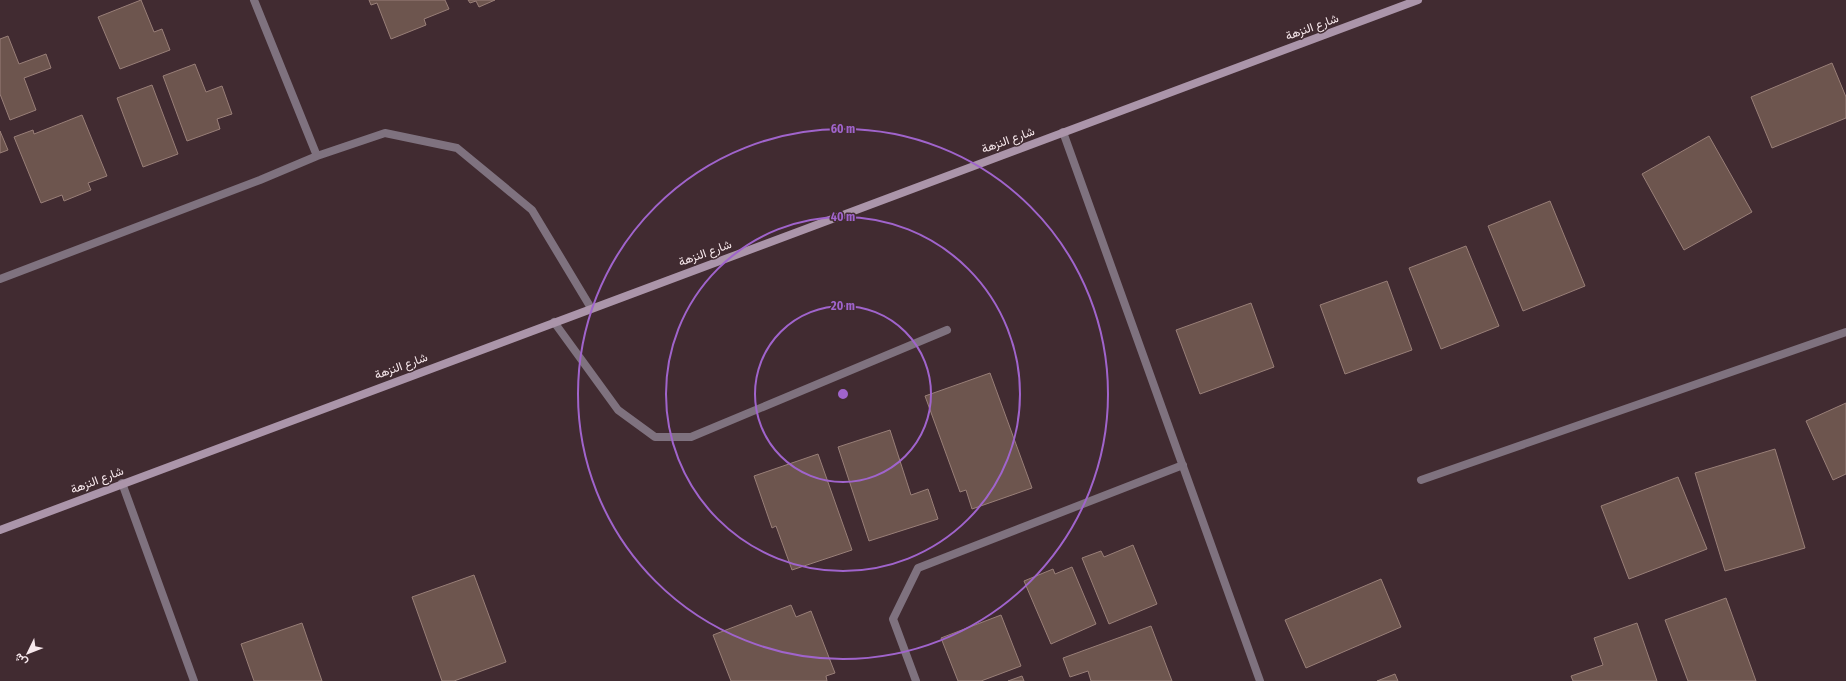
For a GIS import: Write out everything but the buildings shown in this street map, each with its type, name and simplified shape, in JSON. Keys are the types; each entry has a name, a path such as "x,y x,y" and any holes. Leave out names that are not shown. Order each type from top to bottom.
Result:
{"main road":[{"name":"شارع النزهة","path":"0,530 122,483 1418,0"}],"street":[{"path":"254,0 317,156"},
{"path":"1063,132 1260,681"},
{"path":"0,280 260,180 317,156 385,133 458,148 532,210 591,308"},
{"path":"554,322 618,410 655,437 691,437 947,330"},
{"path":"1421,480 1846,332"},
{"path":"916,681 893,619 918,568 1183,465"},
{"path":"122,483 194,681"}]}
